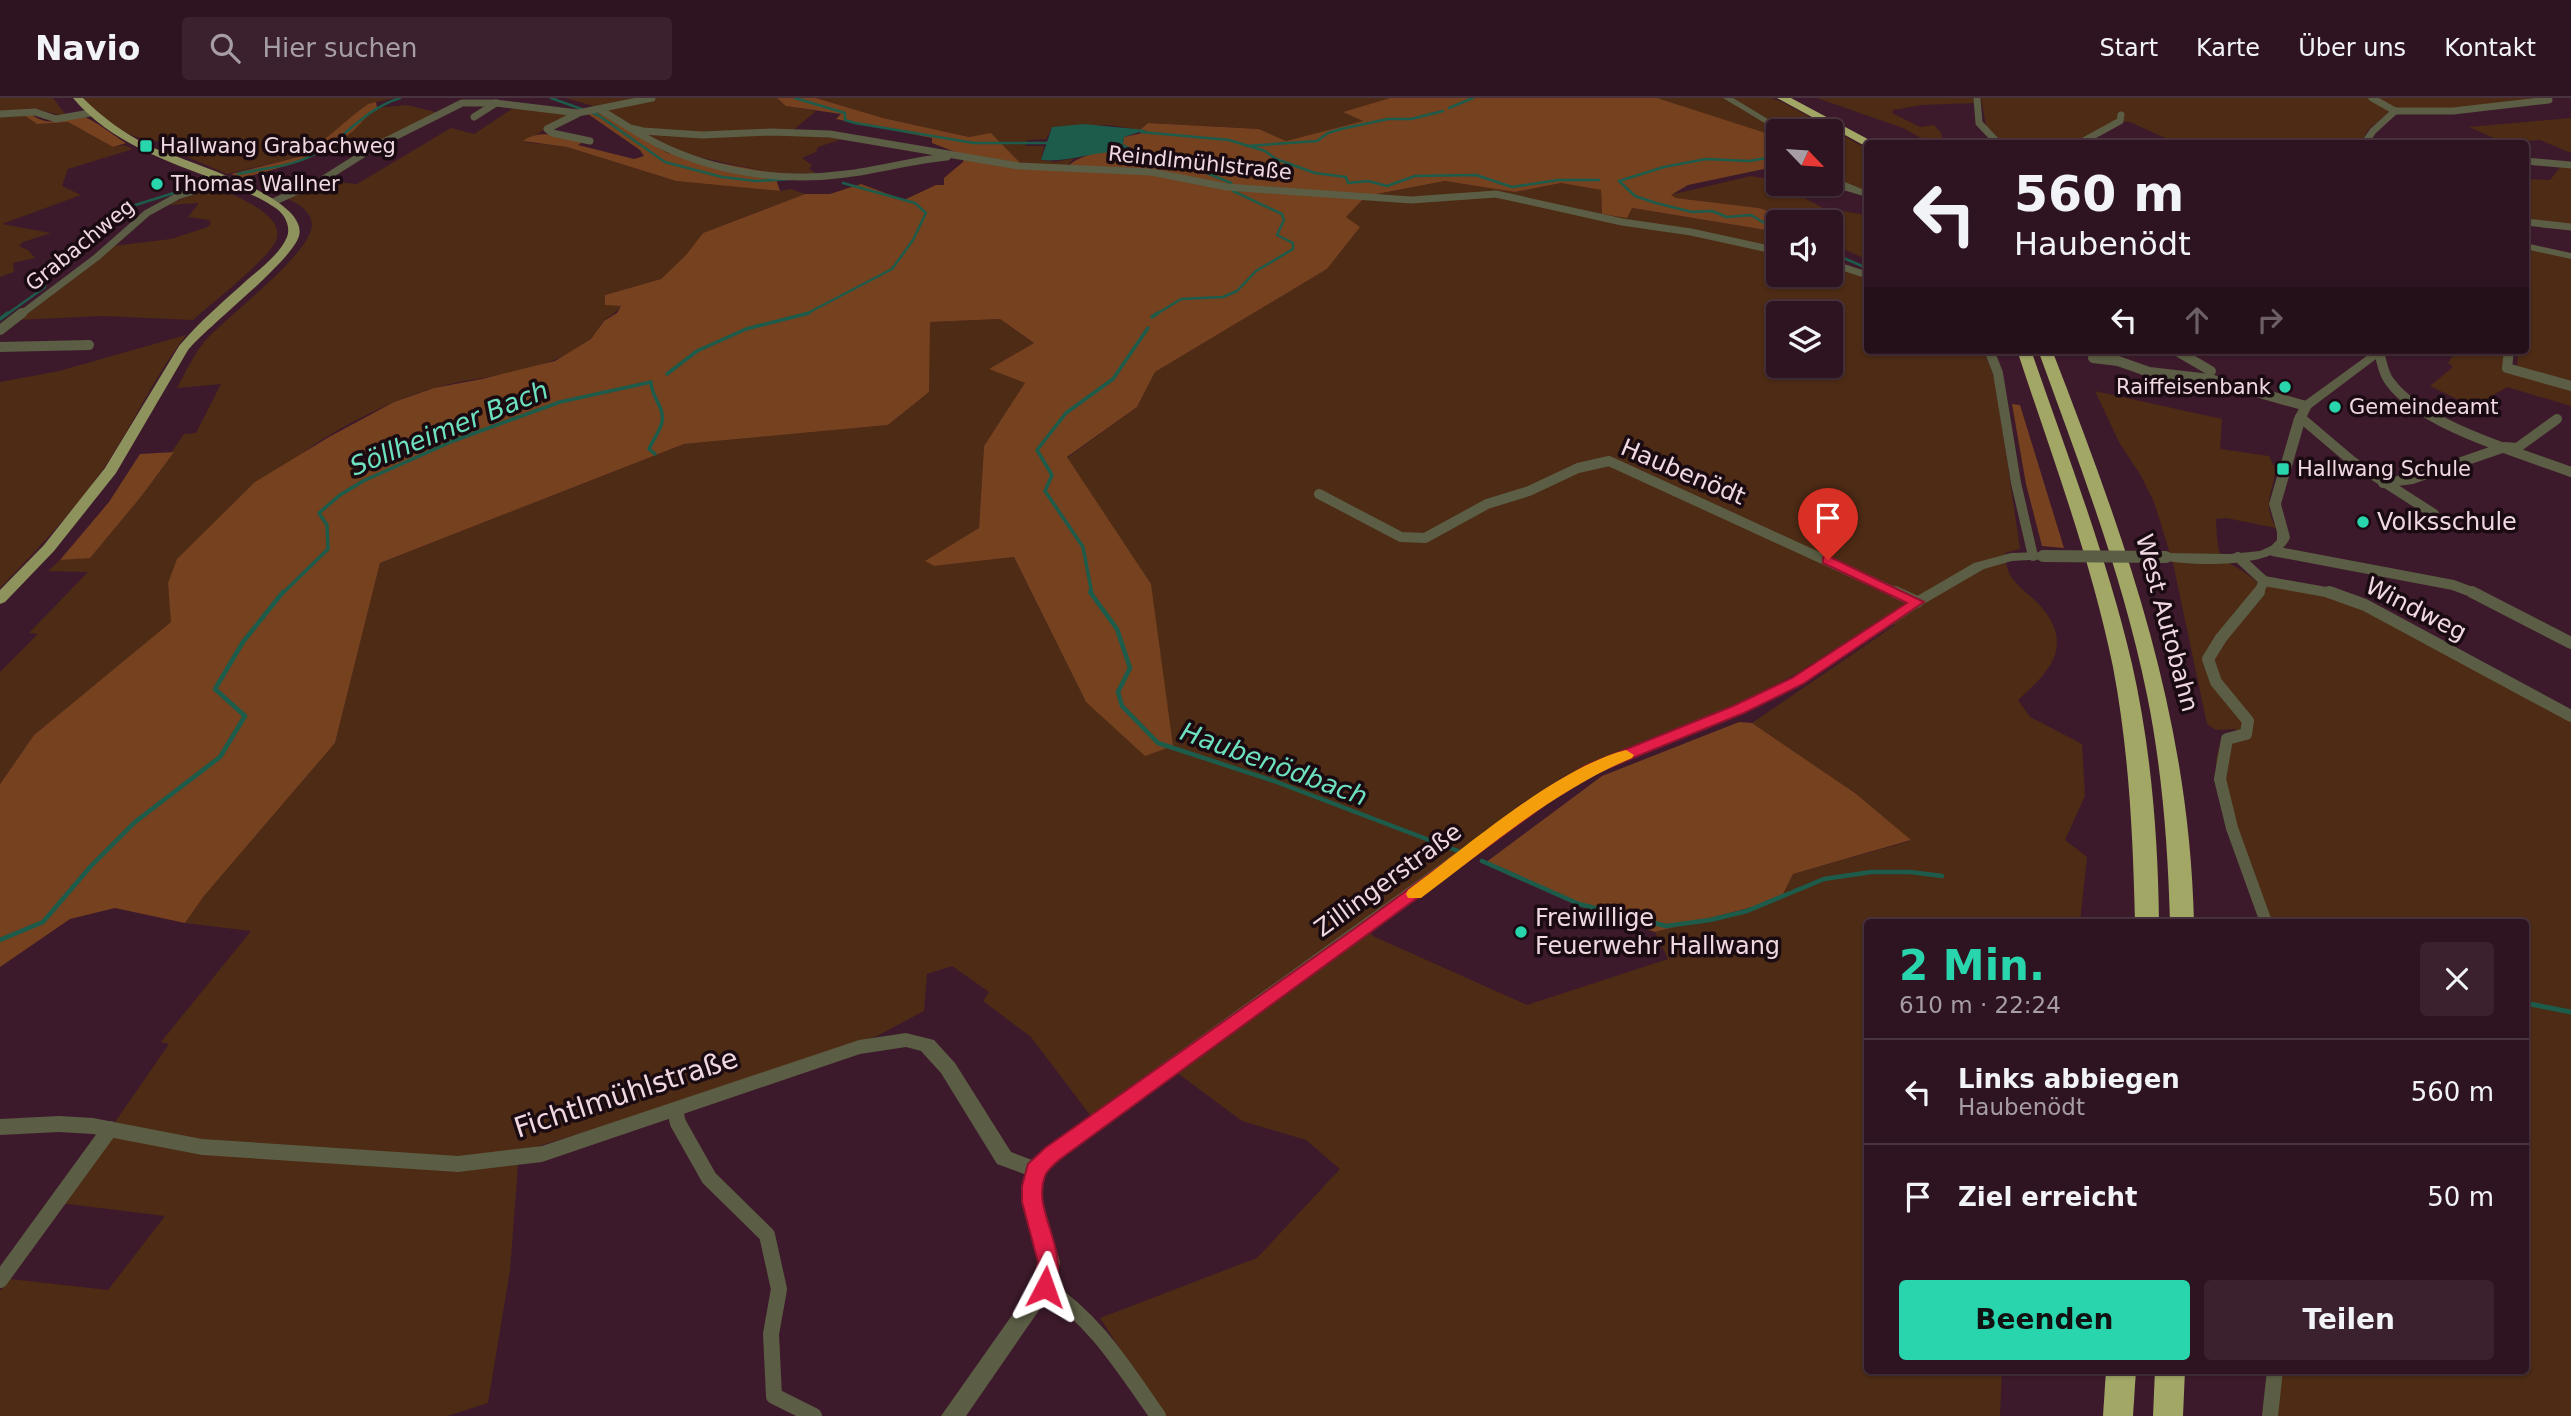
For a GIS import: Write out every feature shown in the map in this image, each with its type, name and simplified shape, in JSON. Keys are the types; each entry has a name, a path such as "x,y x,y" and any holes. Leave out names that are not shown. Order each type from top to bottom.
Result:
{"highway":[{"path":"1783,98 1864,140"},
{"path":"1801,98 1882,140"},
{"path":"2025,354 2099,576 2122,665 2131,713 2142,808 2147,919"},
{"name":"West Autobahn","path":"2046,354 2126,576 2151,666 2165,736 2175,815 2182,919"},
{"path":"2118,1416 2121,1374"},
{"path":"2168,1416 2170,1374"}],"main road":[{"path":"0,599 49,548 105,479 136,432 183,349 197,332 288,246 293,236 292,219 288,212 273,202 126,136 90,113 78,98"}],"street":[{"path":"273,202 323,180 376,146 463,100 578,113 599,111 652,98"},
{"path":"1727,98 1766,121"},
{"path":"1977,98 1979,123 1995,140"},
{"path":"2372,98 2392,106 2395,111"},
{"path":"2367,140 2395,111 2475,110 2549,100"},
{"path":"474,117 496,103"},
{"name":"Reindlmühlstraße","path":"599,111 630,128 702,135 778,132 830,134 1019,166 1151,173 1231,188 1411,201 1469,194 1496,194 1622,222 1691,232 1766,248"},
{"path":"0,114 35,112 51,118 62,118 90,113"},
{"path":"578,113 547,130 590,141"},
{"path":"2085,140 2120,121 2121,115"},
{"path":"630,128 658,147 679,156 740,170 779,175 837,174 909,160 965,156"},
{"path":"2529,161 2571,165"},
{"name":"Grabachweg","path":"0,330 97,257 147,213 178,196 225,181"},
{"path":"1843,186 1864,193"},
{"path":"2529,222 2571,227"},
{"path":"2529,247 2571,256"},
{"path":"1843,267 1864,274"},
{"path":"0,347 89,345"},
{"path":"1991,354 1998,373 2016,483 2038,556"},
{"path":"2182,354 2211,371"},
{"path":"2273,551 2281,545 2284,537 2275,504 2291,435 2303,411 2374,354"},
{"path":"2379,354 2388,380 2398,392 2418,407 2505,447 2571,472"},
{"path":"2509,354 2507,368 2571,386"},
{"path":"2093,358 2118,361 2149,372 2210,379 2303,411 2353,462 2434,514"},
{"path":"2383,483 2412,479 2505,447 2516,447 2557,419"},
{"name":"Haubenödt","path":"1319,494 1401,537 1412,541 1421,540 1433,537 1486,504 1526,492 1589,464 1609,461 1917,602"},
{"path":"2273,551 2453,584 2483,596 2571,643"},
{"name":"Zillingerstraße","path":"1035,1170 1052,1154 1544,797 1592,769 1738,709 1798,681 1917,602 1986,563 2011,557 2238,557 2258,556 2273,551"},
{"path":"2238,557 2264,581 2248,607 2215,640 2208,659 2216,682 2248,721 2246,734 2227,739 2220,779 2232,828 2265,919"},
{"name":"Windweg","path":"2264,581 2348,597 2571,716"},
{"name":"Fichtlmühlstraße","path":"0,1127 59,1124 110,1129 202,1147 458,1164 542,1154 859,1047 906,1040 927,1045 948,1068 1004,1158 1035,1170"},
{"path":"675,1111 678,1124 709,1178 767,1236 779,1289 771,1334 774,1396 799,1411 814,1416"},
{"path":"0,1280 110,1129"},
{"path":"953,1416 1045,1287 1049,1262 1033,1202 1035,1170"},
{"path":"1045,1287 1067,1300 1093,1323 1157,1416"},
{"path":"2270,1416 2274,1374"}],"shaded area":[{"path":"0,98 53,98 65,114 79,112 62,115 36,110 24,115 37,124 68,122 113,147 124,145 133,149 68,169 62,186 81,195 2,224 51,233 23,242 19,246 28,250 35,258 13,263 14,272 0,277"},
{"path":"84,98 395,98 368,104 306,155 227,174 171,150 161,142 122,131 95,112"},
{"path":"566,98 777,98 787,106 816,111 791,132 848,137 818,147 816,152 802,158 812,165 809,169 816,173 774,173 667,153 593,106"},
{"path":"777,98 816,98 883,118 969,137 991,133 1025,168 1064,170 1078,159 1096,153 1134,152 1123,144 1124,137 1143,133 1145,130 1140,130 1148,123 1259,129 1286,141 1363,121 1343,112 1390,98 1657,98 1766,133 1766,169 1688,185 1671,195 1676,198 1766,210 1766,230 1632,208 1627,218 1602,214 1601,190 1561,183 1515,192 1445,181 1366,196 1346,217 1360,227 1327,269 1155,372 1137,407 1067,457 1151,584 1173,746 1145,756 1086,702 1014,557 934,566 925,561 979,528 984,446 1025,383 989,369 1034,343 1000,319 930,322 929,392 888,425 684,444 380,563 335,743 204,896 185,923 115,908 70,919 0,967 0,784 34,735 171,622 168,583 177,559 255,482 394,402 434,388 555,361 591,339 604,321 617,313 621,306 605,305 605,295 661,279 686,255 703,233 805,194 830,194 861,184 904,200 936,185 944,185 944,178 963,162 965,156 932,143 932,138 836,119 841,114 786,106"},
{"path":"816,98 1390,98 1344,112 1364,121 1286,141 1259,129 1148,123 1140,130 1110,125 1052,127 1046,139 1027,140 1025,146 1044,146 1041,160 1056,162 1074,158 1064,170 1025,168 991,134 969,137 883,118"},
{"path":"1640,98 1772,98 1813,119 1766,119 1766,136"},
{"path":"1817,98 1974,98 1975,103 1922,105 1893,110 1892,113 1920,127 1934,125 1941,133 1943,140 1925,140 1903,128"},
{"path":"1981,98 2547,98 2487,108 2389,112 2368,130 2362,140 2169,140 2130,122 2116,121 2081,140 2001,140 1986,126"},
{"path":"376,102 377,108 353,131 320,153 242,178 231,174 306,155 356,113 368,104"},
{"path":"407,105 439,113 385,140 324,151 351,133 361,120 377,108"},
{"path":"515,107 570,114 524,142 567,147 676,181 780,191 791,189 805,194 703,233 686,255 661,279 605,295 621,306 602,323 591,338 572,352 534,367 417,393 360,418 307,450 261,490 168,583 172,622 34,735 0,784 0,672 38,634 29,633 88,572 48,571 60,560 90,557 140,498 184,434 196,433 221,384 177,388 204,342 283,268 308,237 312,225 310,216 288,199 324,181 357,184 451,128 474,134"},
{"path":"603,112 667,153 774,173 780,191 676,181 567,147 523,141 545,134 584,141 578,145 634,159 644,156 640,150 588,114"},
{"path":"24,115 32,115 46,121 84,117 126,143 113,147 68,122 37,124"},
{"path":"2571,118 2571,153 2540,140 2498,140 2469,127"},
{"path":"1084,124 1146,130 1124,137 1123,144 1135,150 1134,152 1041,160 1052,127"},
{"path":"1843,136 1864,147 1864,191 1843,182"},
{"path":"2562,165 2571,166 2571,226 2529,221 2529,179 2550,180"},
{"path":"1751,176 1766,179 1766,196 1800,196 1823,208 1836,210 1766,210 1670,195"},
{"path":"1445,181 1515,192 1561,183 1601,190 1602,214 1631,208 1766,230 1766,287 1843,287 1843,265 1864,272 1864,354 1985,354 1997,392 2020,549 2005,553 2006,564 2013,579 2043,609 2056,636 2057,648 2047,670 2018,700 2030,717 2082,744 2085,796 2065,840 2087,857 2080,919 1864,919 1864,1374 2002,1374 2000,1416 1163,1416 1100,1318 1257,1258 1340,1169 1306,1140 1242,1121 1168,1066 1093,1119 1031,1037 983,1001 989,992 952,966 927,974 924,1011 877,1036 684,1102 519,1152 510,1270 488,1403 447,1416 0,1416 0,1291 10,1279 108,1290 165,1216 60,1203 103,1149 115,1122 169,1044 161,1042 251,931 185,923 204,896 335,743 380,563 684,444 888,425 929,392 929,322 1000,319 1034,343 990,369 1026,383 984,446 979,528 926,561 934,566 1014,557 1086,702 1151,585 1067,458 1137,407 1155,372 1327,269 1359,227 1345,217 1366,196","holes":["1882,619 1895,625 1752,723 1855,793 1910,841 1793,874 1780,900 1655,932 1668,959 1527,1005 1375,937 1361,927 1518,806 1565,776 1742,702 1796,674"]},
{"path":"204,190 225,192 258,208 272,221 277,229 277,238 264,257 193,320 102,316 17,320 113,246 171,239 208,227 211,223 209,220 188,217 199,203 167,205"},
{"path":"1843,211 1864,215 1864,259 1844,249"},
{"path":"2529,249 2571,258 2571,383 2517,366 2518,354 2529,354"},
{"path":"186,335 96,479 57,528 0,588 0,382 59,371"},
{"path":"2454,354 2504,354 2503,369 2571,388 2571,406 2507,387 2473,407 2430,386 2453,367 2448,363"},
{"path":"2095,391 2222,419 2220,449 2269,456 2276,470 2269,506 2276,528 2226,518 2216,519 2218,548 2224,560 2257,582 2335,595 2571,719 2571,1416 2264,1416 2269,1374 2529,1374 2529,919 2259,919 2222,808 2218,784 2216,764 2219,749 2237,729 2216,730 2207,724 2173,563 2154,502 2120,444"},
{"path":"2012,404 2020,405 2064,548 2042,546 2026,484"},
{"path":"174,452 90,558 60,560 109,502 140,454"},
{"path":"1739,722 1752,723 1855,793 1911,840 1793,874 1780,900 1655,932 1587,909 1485,863 1602,776"}],"waterway":[{"path":"238,174 286,165 313,155 376,109 400,98"},
{"name":"Söllheimer Bach","path":"551,98 598,115 665,162 722,177 756,181 789,179"},
{"name":"Haubenödbach","path":"795,98 845,113 845,120 855,123 974,143 1051,143"},
{"path":"1449,108 1473,98"},
{"path":"1248,146 1317,141 1328,133 1341,129 1388,119 1411,119 1443,111"},
{"path":"1141,132 1229,140 1248,146"},
{"path":"1248,146 1315,173 1346,177 1348,183 1368,181 1387,186 1415,176 1476,175 1512,187 1558,180 1599,180"},
{"name":"Haubenödbach","path":"1131,150 1170,158 1231,183 1233,191 1282,214 1284,220 1277,235 1293,243 1293,249 1256,271 1237,291 1223,297 1181,299 1155,315"},
{"path":"1766,158 1749,161 1706,159 1664,167 1619,181 1635,196 1656,203 1692,212 1712,211 1727,217 1751,215 1766,224"},
{"name":"Söllheimer Bach","path":"807,314 892,269 913,240 926,213 915,203 843,183"},
{"path":"6,315 45,287 45,277 113,227 107,217 113,212 193,187"},
{"path":"1843,258 1862,266"},
{"path":"0,319 8,313"},
{"name":"Söllheimer Bach","path":"667,374 697,351 746,329 807,314"},
{"name":"Haubenödbach","path":"1092,594 1083,547 1045,491 1052,475 1037,450 1066,413 1113,379 1148,328"},
{"name":"Söllheimer Bach","path":"282,594 328,549 327,525 319,513 340,495 363,481 453,441 560,402 651,382 662,417 660,429 649,449 655,454"},
{"name":"Söllheimer Bach","path":"0,940 43,922 91,866 135,822 220,757 245,716 215,689 243,642 283,592"},
{"name":"Haubenödbach","path":"1090,592 1117,629 1130,668 1118,692 1122,706 1158,743 1274,781 1458,851"},
{"name":"Haubenödbach","path":"1482,861 1579,904 1666,926 1710,920 1747,911 1824,879 1871,872 1910,872 1942,876"},
{"name":"Haubenödbach","path":"2529,1004 2571,1012"}],"slow traffic":[{"path":"1414,894 1544,797 1592,769 1626,755"}],"place":[{"name":"Hallwang Grabachweg","path":"146,146"},
{"name":"Thomas Wallner","path":"157,184"},
{"name":"Raiffeisenbank","path":"2285,387"},
{"name":"Gemeindeamt","path":"2335,407"},
{"name":"Hallwang Schule","path":"2283,469"},
{"name":"Volksschule","path":"2363,522"},
{"name":"Freiwillige Feuerwehr Hallwang","path":"1521,932"}],"route":[{"path":"1045,1287 1049,1262 1033,1202 1033,1186 1035,1170 1052,1154 1457,863 1544,797 1592,769 1738,709 1798,681 1917,602 1828,560"}]}
